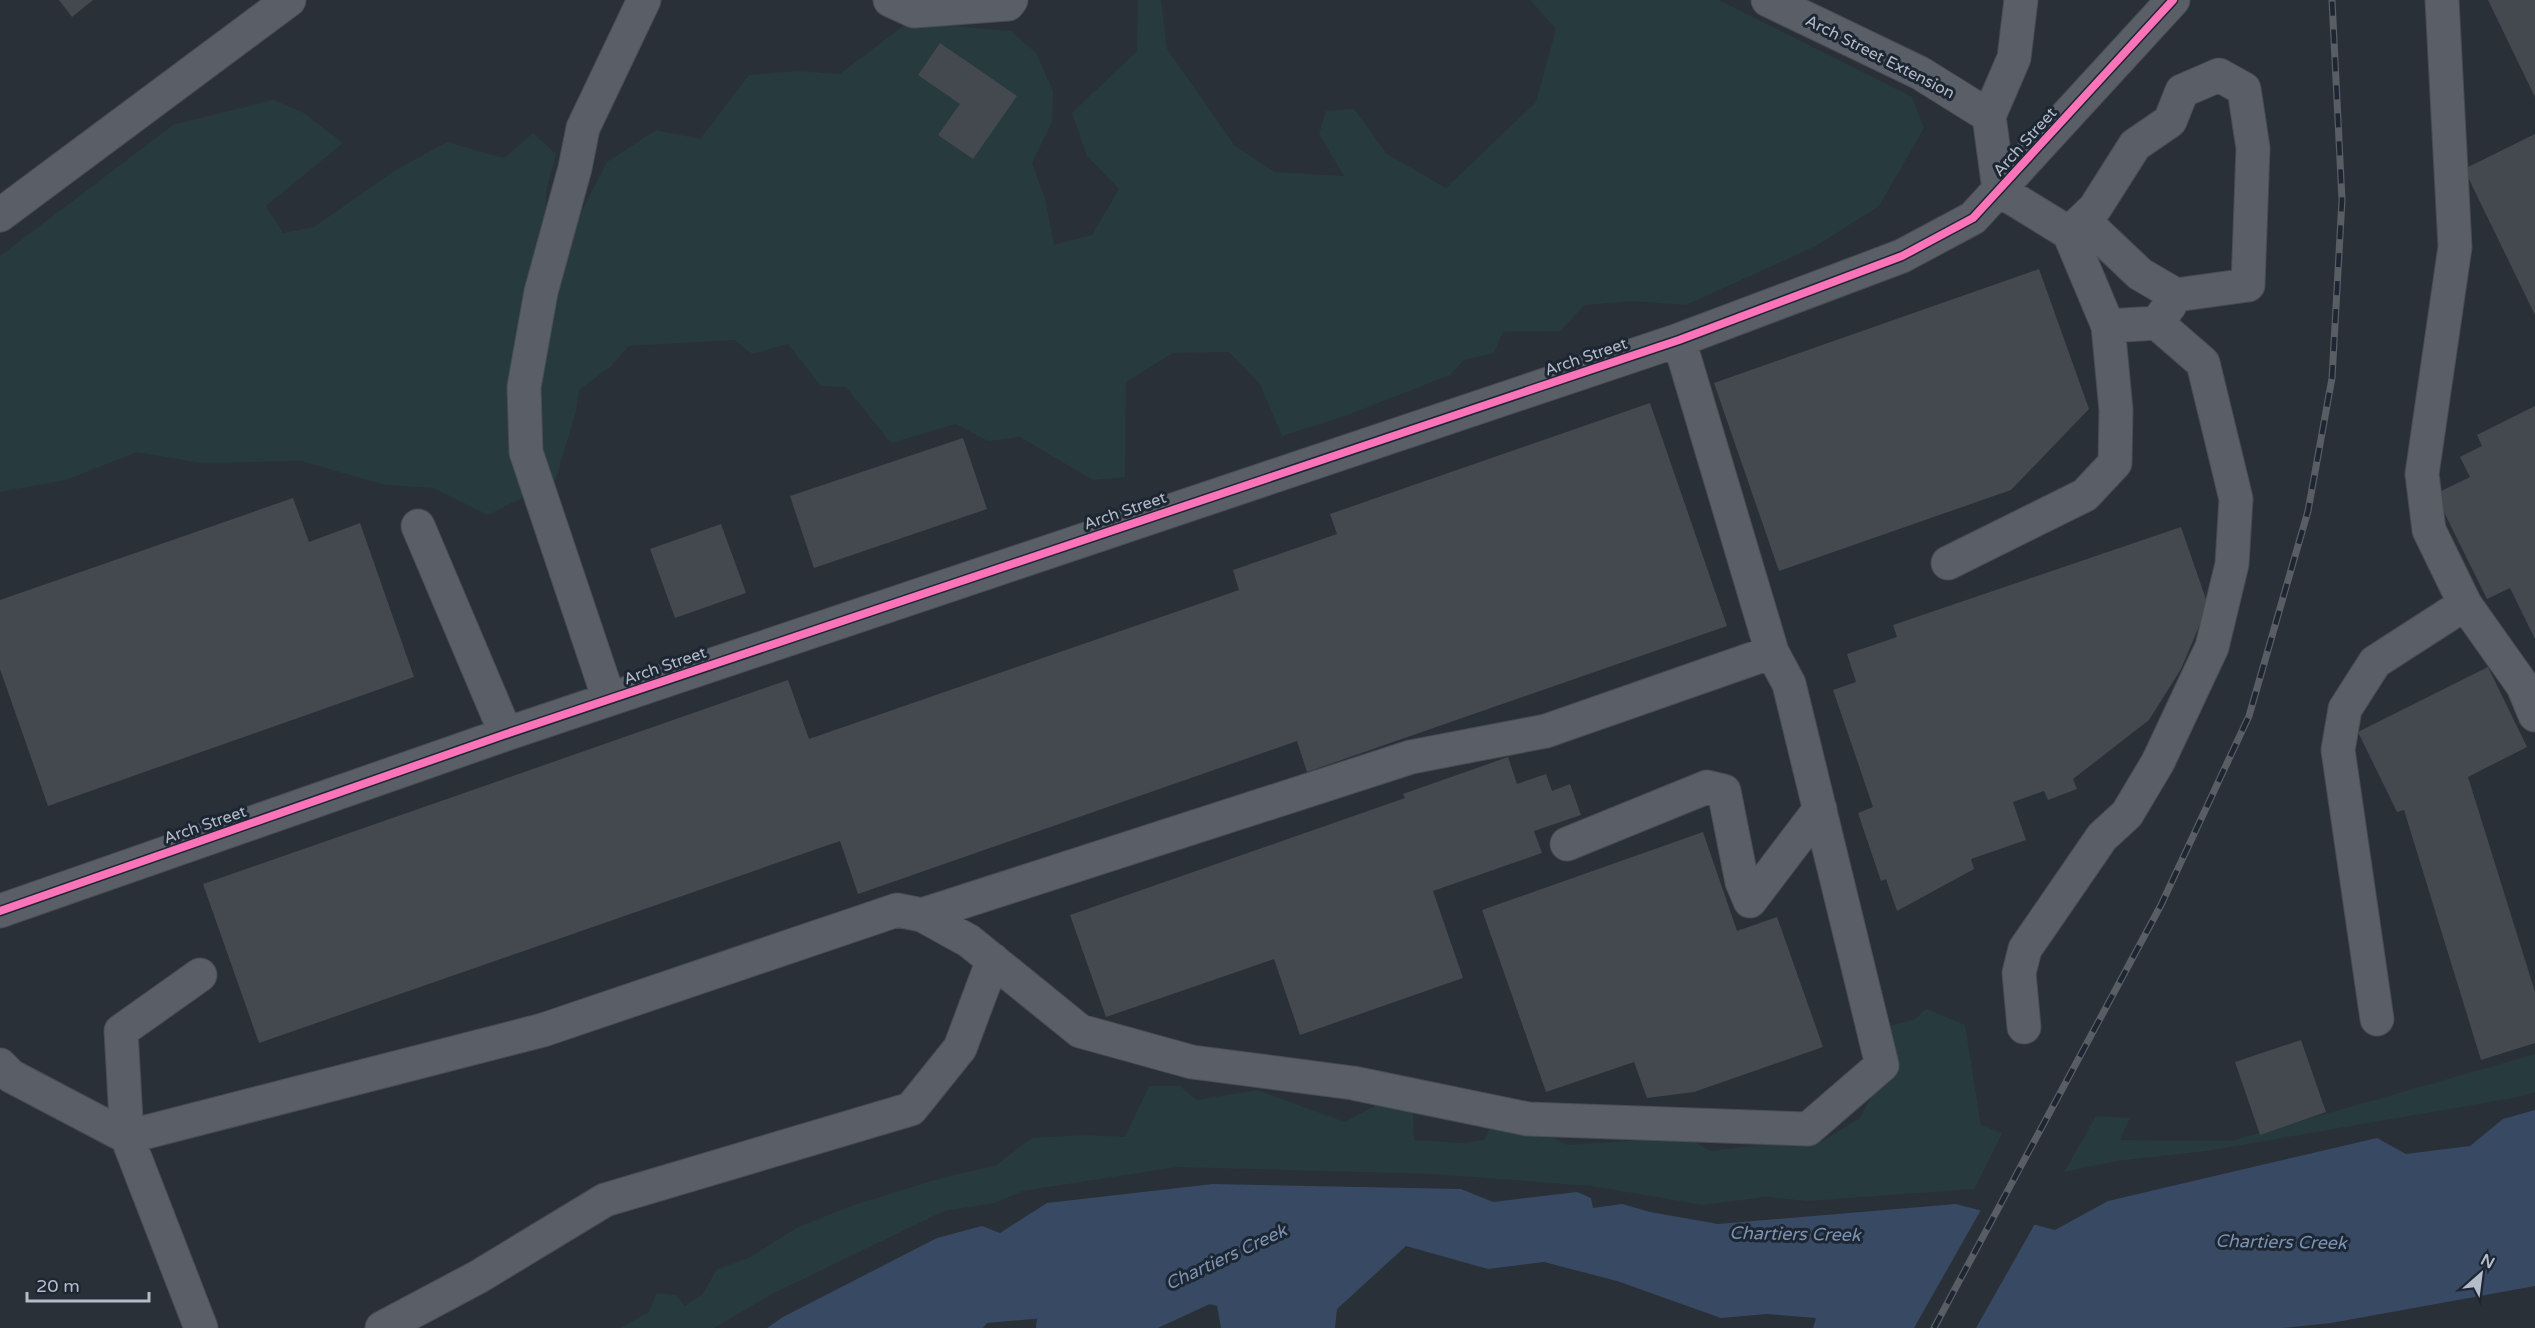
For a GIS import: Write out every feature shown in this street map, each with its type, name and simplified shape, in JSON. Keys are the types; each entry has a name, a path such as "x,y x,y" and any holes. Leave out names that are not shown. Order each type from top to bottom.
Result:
{"street":[{"path":"0,215 289,0"},
{"path":"609,699 526,452 524,387 541,292 575,168 583,128 644,0"},
{"path":"890,0 914,11 1008,4 1011,0"},
{"name":"Arch Street Extension","path":"1768,0 1920,74 1989,116"},
{"path":"2021,0 2014,58 1989,116 2000,190 2076,227 2140,274 2176,295 2248,285 2253,148 2244,88 2219,75 2182,91 2170,121 2135,145 2095,208 2076,227"},
{"name":"Arch Street","path":"0,911 506,734 1679,340 1902,256 1973,218 2173,0"},
{"path":"2442,0 2455,247 2422,474 2429,530 2465,604 2523,686 2535,715"},
{"path":"1948,563 2085,495 2115,463 2116,410 2108,326 2076,227"},
{"path":"2157,323 2176,295"},
{"path":"2024,1027 2019,973 2025,949 2102,837 2127,814 2158,762 2212,647 2232,564 2236,499 2203,363 2157,323 2108,326"},
{"path":"0,1065 11,1076 127,1137 543,1030 897,910 922,915 969,940 1080,1030 1192,1062 1353,1083 1528,1119 1808,1129 1882,1065 1789,684 1772,652 1679,340"},
{"path":"418,526 506,734"},
{"path":"2377,1019 2338,750 2345,709 2374,662 2465,604"},
{"path":"922,915 1412,757 1546,730 1772,652"},
{"path":"1567,844 1707,787 1724,791 1742,882 1750,901 1820,809"},
{"path":"382,1328 478,1277 605,1200 911,1109 960,1048 993,960"},
{"path":"200,975 120,1031 127,1137 201,1328"}],"green space":[{"path":"1138,0 1161,0 1167,49 1235,146 1275,172 1344,176 1319,134 1326,111 1354,109 1387,154 1446,188 1536,102 1556,29 1530,0 1719,0 1912,97 1924,128 1879,206 1816,246 1686,305 1633,301 1585,305 1560,331 1503,332 1494,353 1464,360 1450,375 1345,416 1282,436 1260,384 1229,352 1173,353 1126,382 1125,477 1093,480 1020,437 988,441 956,424 891,443 846,387 821,386 788,344 752,354 734,340 629,346 611,366 579,390 576,412 555,481 488,515 434,488 385,485 301,461 201,463 137,452 66,480 0,492 0,256 173,125 274,100 304,113 343,143 266,206 283,233 314,227 394,171 447,142 504,158 533,133 556,154 546,192 547,227 578,218 607,162 656,130 700,139 749,75 797,71 840,74 908,22 1011,31 1036,53 1053,91 1052,122 1032,163 1045,198 1054,245 1092,235 1119,189 1087,156 1072,113 1137,51"},
{"path":"1926,1009 1965,1025 1981,1125 2002,1133 1974,1189 1807,1201 1765,1197 1703,1205 1591,1186 1433,1174 1177,1167 1023,1191 995,1203 944,1211 772,1294 714,1328 620,1328 649,1312 657,1293 676,1295 685,1306 702,1295 717,1269 749,1258 798,1227 854,1205 944,1177 995,1166 1032,1138 1085,1135 1125,1137 1149,1086 1180,1086 1197,1100 1257,1090 1345,1122 1389,1098 1413,1111 1414,1140 1463,1143 1484,1140 1492,1123 1541,1132 1568,1145 1687,1137 1710,1151 1754,1146 1777,1136 1819,1143 1860,1118 1877,1086 1859,1047 1888,1026 1914,1020"},
{"path":"2535,1054 2535,1092 2519,1097 2207,1151 2116,1161 2064,1172 2096,1116 2130,1118 2120,1140 2231,1141"}],"water":[{"path":"2535,1110 2535,1286 2331,1323 2283,1328 1813,1328 1816,1318 1766,1314 1721,1318 1617,1281 1544,1262 1488,1269 1406,1246 1337,1309 1335,1328 1221,1328 1217,1306 1133,1286 1056,1317 987,1323 983,1328 767,1328 783,1317 937,1238 982,1226 1000,1233 1047,1203 1213,1184 1461,1189 1493,1202 1577,1192 1591,1198 1593,1208 1622,1204 1650,1212 1718,1224 1956,1204 2055,1230 2108,1201 2377,1138 2406,1154 2470,1146 2503,1119"}],"pier":[{"path":"1982,1208 2036,1222 1976,1328 1914,1328"}],"building":[{"path":"59,0 93,0 72,17"},
{"path":"2488,0 2535,0 2535,97"},
{"path":"940,43 1017,96 973,159 938,135 960,104 918,75"},
{"path":"2535,134 2535,315 2464,169"},
{"path":"2039,269 2089,409 2011,490 1779,571 1714,383"},
{"path":"1650,403 1727,626 1307,772 1297,741 858,894 840,841 259,1043 203,884 788,680 809,739 1239,590 1233,570 1337,534 1330,514"},
{"path":"2535,406 2535,639 2510,588 2487,599 2435,494 2470,477 2460,457 2482,446 2477,435"},
{"path":"963,438 987,509 814,568 790,496"},
{"path":"293,498 309,542 360,523 414,677 48,806 0,669 0,600"},
{"path":"721,524 746,593 675,618 650,549"},
{"path":"2181,527 2208,605 2181,669 2149,720 2073,779 2077,789 2048,800 2044,791 2013,802 2026,840 1971,859 1974,869 1897,911 1886,879 1881,881 1858,813 1873,807 1833,690 1856,682 1847,654 1897,637 1893,625"},
{"path":"2488,667 2527,747 2468,777 2535,992 2535,1043 2481,1060 2404,810 2397,812 2358,732"},
{"path":"1508,757 1517,784 1546,774 1552,791 1570,784 1581,815 1534,831 1542,853 1433,891 1463,978 1300,1035 1274,959 1106,1017 1070,915 1405,798 1403,794"},
{"path":"1703,832 1737,931 1777,917 1823,1047 1694,1092 1647,1098 1634,1062 1546,1092 1482,910"},
{"path":"2301,1040 2326,1112 2260,1135 2235,1062"}],"waterway":[{"name":"Chartiers Creek","path":"1072,1328 1243,1249"}],"railway":[{"path":"1934,1328 2161,905 2249,716 2308,511 2332,378 2342,200 2332,0"}],"cycle path":[{"path":"0,911 506,734 1679,340 1902,256 1973,218 2173,0"}]}
